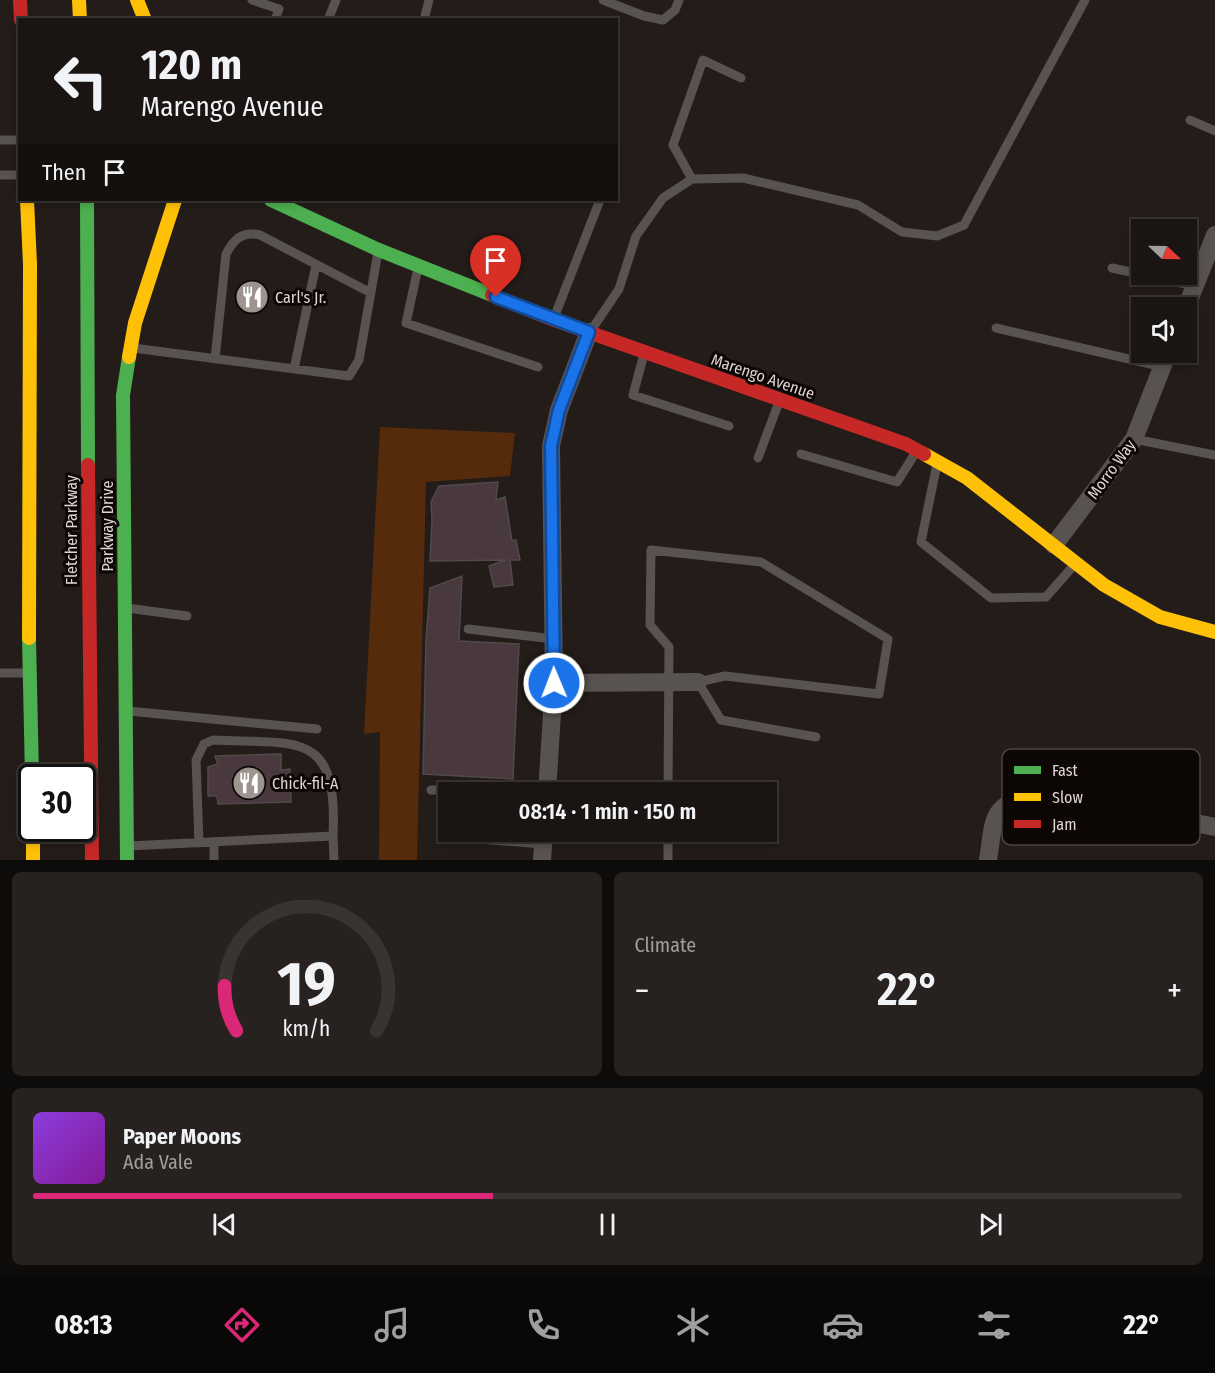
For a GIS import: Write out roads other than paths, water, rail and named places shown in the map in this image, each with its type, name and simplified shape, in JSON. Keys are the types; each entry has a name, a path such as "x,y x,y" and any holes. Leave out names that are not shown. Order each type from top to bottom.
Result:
{"street":[{"path":"20,0 21,18"},
{"path":"79,0 80,18"},
{"path":"137,0 144,18"},
{"path":"27,201 30,264 28,589 32,764"},
{"name":"Fletcher Parkway","path":"87,201 88,647 92,860"},
{"name":"Parkway Drive","path":"127,853 123,395 135,323 175,201"},
{"name":"Marengo Avenue","path":"273,201 379,250 554,320 780,399 917,450 968,478 1104,585 1160,617 1215,632"},
{"path":"1190,297 1215,235"},
{"path":"548,782 554,683 551,446 559,410 589,332"},
{"name":"Morro Way","path":"1054,545 1134,439 1165,363"},
{"path":"554,683 698,682"},
{"path":"988,860 995,816 1002,808"},
{"path":"1200,824 1215,827"},
{"path":"33,842 33,860"}],"lane":[{"path":"252,0 279,9 276,18"},
{"path":"329,18 336,0"},
{"path":"424,18 429,0"},
{"path":"603,0 644,16 663,20 675,10 679,0"},
{"path":"589,332 619,289 636,236 663,198 692,179 743,178 858,205 902,232 937,236 964,225 1085,0"},
{"path":"692,179 674,145 704,60 741,78"},
{"path":"1190,120 1214,128"},
{"path":"0,140 18,140"},
{"path":"0,175 18,175"},
{"path":"554,320 600,201"},
{"path":"215,359 226,254 231,243 241,235 249,233 260,235 371,292"},
{"path":"131,348 349,376 359,360 379,250"},
{"path":"294,369 316,265"},
{"path":"419,266 406,324 538,367"},
{"path":"1112,268 1195,286"},
{"path":"996,328 1131,353"},
{"path":"644,352 633,395 729,426"},
{"path":"758,458 780,399"},
{"path":"1134,439 1215,455"},
{"path":"801,454 897,482 917,450"},
{"path":"937,461 921,542 991,598 1046,597 1076,562"},
{"path":"668,782 669,647 650,626 651,550 761,562 888,639 879,694 725,676 698,682 721,720 816,737"},
{"path":"124,607 186,616"},
{"path":"468,629 554,639"},
{"path":"0,673 30,673"},
{"path":"126,711 317,729"},
{"path":"199,843 196,760 204,744 213,740 287,743 305,747 313,752 319,758 331,783 334,806 334,860"},
{"path":"432,790 438,790"},
{"path":"127,853 199,843 333,836"},
{"path":"214,842 214,860"},
{"path":"509,842 543,845"},
{"path":"668,842 668,860"}],"place":[{"name":"Carl's Jr.","path":"252,297"},
{"name":"Chick-fil-A","path":"249,783"}]}
